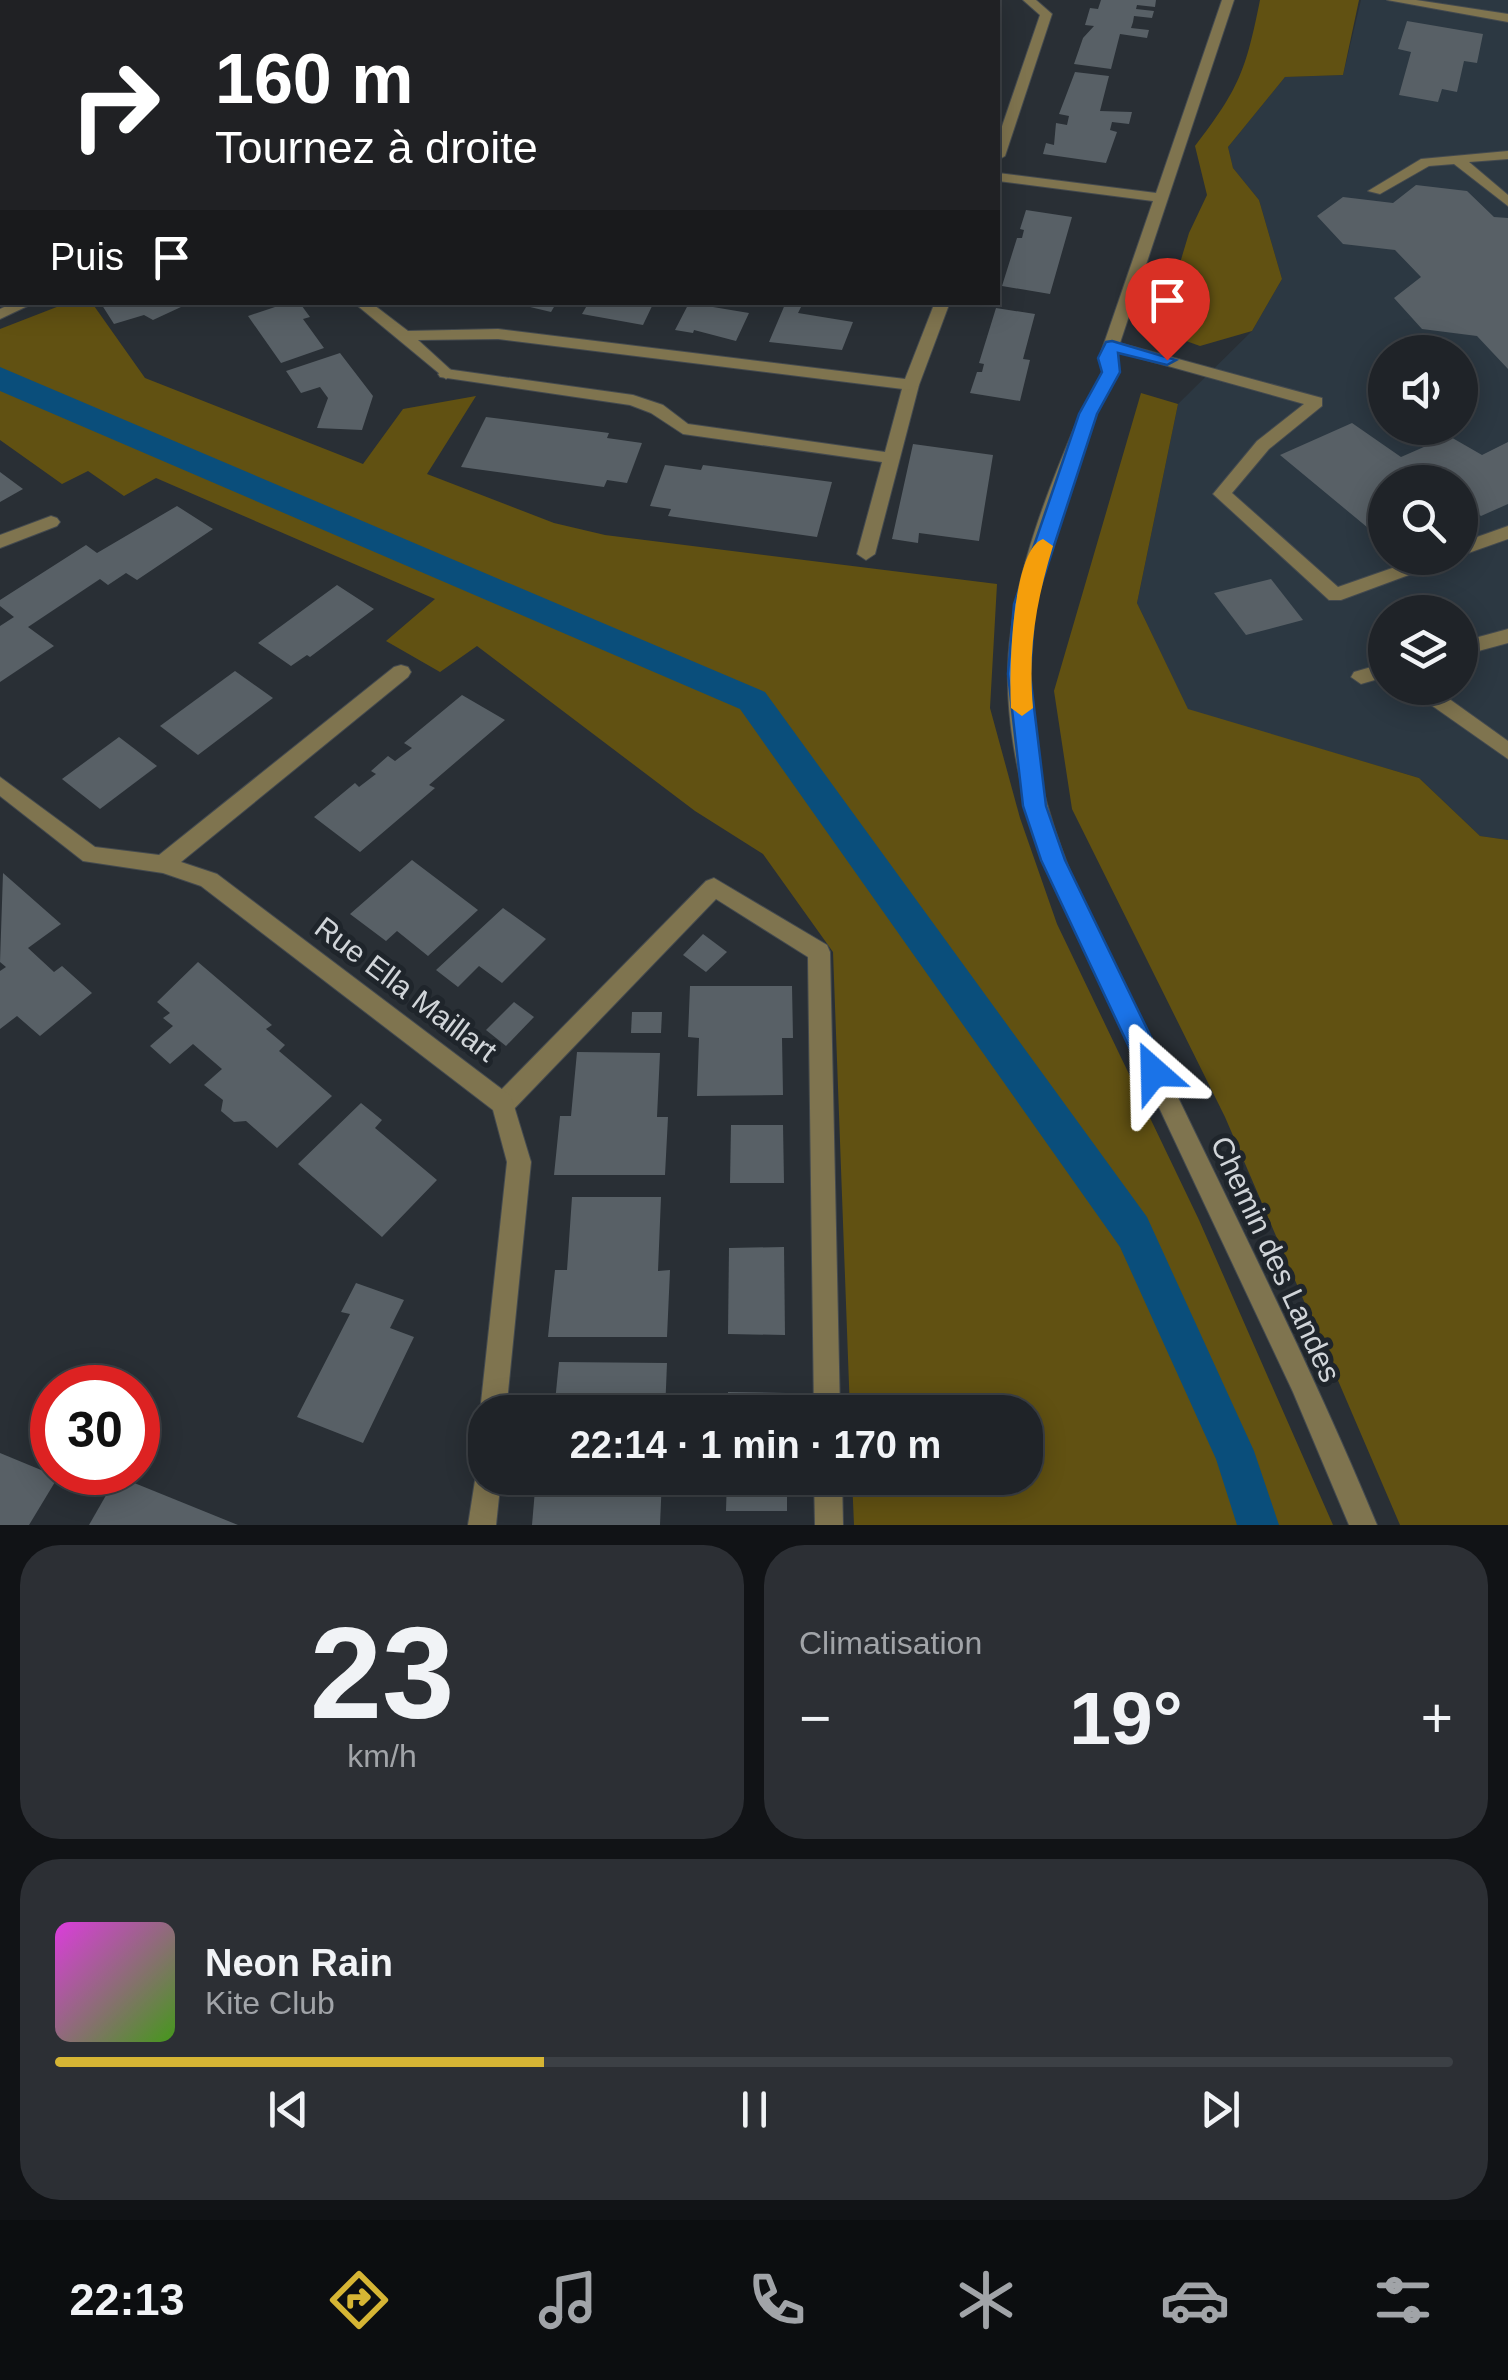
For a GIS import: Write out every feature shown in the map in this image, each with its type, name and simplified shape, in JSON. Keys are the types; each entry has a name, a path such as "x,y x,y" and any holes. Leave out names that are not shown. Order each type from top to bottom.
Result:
{"street":[{"path":"1000,150 1046,14 1029,0"},
{"name":"Chemin des Landes","path":"1228,0 1107,358 1111,372 1088,414 1025,604 1019,674 1034,806 1053,860 1302,1383 1362,1525"},
{"path":"1393,0 1508,18"},
{"path":"1375,191 1426,162 1455,158 1492,160 1508,155"},
{"path":"1455,158 1508,202"},
{"path":"1000,177 1162,198"},
{"path":"364,305 446,374 634,400 657,409 683,430 890,458"},
{"path":"866,554 911,386 942,305"},
{"path":"404,336 498,334 911,386"},
{"path":"1112,346 1316,402 1263,445 1222,494 1336,595 1391,575"},
{"path":"0,542 51,522"},
{"path":"1478,543 1508,532"},
{"path":"1498,639 1508,656"},
{"path":"162,864 401,672"},
{"path":"1361,677 1368,675"},
{"path":"1445,705 1508,751"},
{"name":"Rue Ella Maillart","path":"0,785 90,856 162,864 208,880 503,1104 520,1162 496,1395"},
{"path":"503,1104 714,887 819,952 827,1395"},
{"path":"482,1525 485,1495"},
{"path":"828,1495 829,1525"}],"shaded area":[{"path":"1260,0 1359,0 1343,75 1285,77 1228,147 1233,168 1259,200 1282,279 1252,331 1200,346 1175,337 1165,313 1189,233 1207,195 1195,146 1239,78"},
{"path":"1361,0 1508,0 1508,840 1480,836 1419,778 1188,710 1137,603 1178,404 1252,331 1282,279 1259,200 1233,168 1228,147 1285,77 1343,75"},
{"path":"62,305 93,305 145,378 363,464 403,409 476,396 427,474 554,523 605,535 997,584 990,708 1020,818 1057,924 1199,1220 1333,1525 854,1525 853,1495 1043,1495 1043,1395 849,1395 833,952 763,854 695,811 477,646 440,672 386,641 435,599 156,478 124,496 88,471 62,484 0,440 0,329"},
{"path":"1141,393 1178,404 1137,603 1188,709 1419,778 1480,836 1508,840 1508,1525 1400,1525 1225,1117 1072,809 1054,691"}],"water":[{"path":"0,367 765,692 1147,1217 1254,1451 1279,1525 1237,1525 1216,1459 1120,1247 740,709 0,391"}],"building":[{"path":"1101,0 1156,0 1155,7 1137,5 1136,9 1154,11 1152,18 1134,16 1131,28 1149,30 1147,38 1120,34 1111,69 1074,64 1083,38 1094,26 1085,25 1090,8 1098,9"},
{"path":"1407,21 1483,34 1477,63 1464,61 1457,92 1442,89 1438,102 1399,95 1411,52 1398,49"},
{"path":"1075,72 1109,76 1100,111 1132,112 1129,124 1112,122 1110,130 1117,132 1106,163 1043,154 1046,143 1054,145 1056,123 1067,125 1069,116 1059,114"},
{"path":"1416,185 1467,191 1494,217 1508,218 1508,369 1478,335 1422,329 1394,298 1421,277 1395,250 1343,244 1317,216 1343,197 1393,203"},
{"path":"1026,210 1072,217 1050,294 1002,286 1017,238 1022,238 1024,230 1020,229"},
{"path":"102,305 181,307 153,320 144,315 114,324"},
{"path":"281,305 301,305 310,317 303,319 324,348 281,363 248,316"},
{"path":"522,305 555,305 551,312"},
{"path":"587,305 653,305 643,325 582,314"},
{"path":"688,305 749,313 736,341 694,330 675,330"},
{"path":"785,305 802,305 798,313 853,322 842,350 769,342"},
{"path":"996,308 1035,314 1023,359 1030,360 1020,401 970,393 977,372 982,372 984,364 979,363"},
{"path":"340,353 373,396 362,430 317,428 328,398 320,387 301,393 286,371"},
{"path":"486,417 609,433 607,438 642,443 627,483 607,480 604,487 461,467"},
{"path":"1352,423 1368,434 1368,445 1384,445 1401,457 1428,445 1465,445 1482,455 1508,442 1508,504 1481,516 1478,514 1478,465 1368,465 1368,528 1280,455"},
{"path":"913,444 993,455 979,541 919,533 918,543 892,539"},
{"path":"665,465 701,470 703,465 832,482 817,537 668,516 671,509 650,506"},
{"path":"0,472 23,489 0,502"},
{"path":"177,506 213,529 137,580 126,573 108,585 100,579 28,627 54,646 0,682 0,626 14,617 0,606 0,600 86,545 97,553"},
{"path":"1271,579 1303,620 1246,635 1214,593"},
{"path":"337,585 374,609 310,657 307,655 291,666 258,643"},
{"path":"235,671 273,698 198,755 160,726"},
{"path":"462,695 505,720 429,785 435,788 360,852 314,817 355,783 359,787 376,774 371,771 388,756 395,761 412,748 404,743"},
{"path":"119,737 157,766 100,809 62,779"},
{"path":"412,860 478,910 428,956 397,931 386,941 350,914"},
{"path":"3,873 61,924 28,948 54,972 62,966 92,993 40,1036 17,1016 0,1029 0,971 6,967 0,962"},
{"path":"503,908 546,939 502,983 479,966 458,987 436,970"},
{"path":"703,934 727,952 706,972 683,955"},
{"path":"198,962 272,1025 266,1029 285,1045 279,1051 332,1096 277,1148 246,1121 234,1122 221,1111 223,1100 204,1085 222,1069 193,1044 170,1064 150,1046 173,1026 163,1018 170,1013 157,1002"},
{"path":"690,986 792,986 793,1038 782,1038 783,1095 697,1096 699,1038 688,1037"},
{"path":"514,1002 534,1017 506,1046 486,1030"},
{"path":"632,1012 662,1012 661,1033 631,1033"},
{"path":"577,1052 660,1053 657,1117 668,1117 665,1175 554,1175 560,1116 571,1116"},
{"path":"361,1103 382,1120 375,1128 437,1180 382,1237 298,1164"},
{"path":"731,1125 783,1125 784,1183 730,1183"},
{"path":"572,1197 661,1197 658,1271 670,1270 667,1337 548,1337 555,1270 567,1270"},
{"path":"784,1247 785,1335 728,1334 729,1248"},
{"path":"356,1283 404,1300 390,1328 414,1337 363,1443 297,1417 350,1314 341,1312"},
{"path":"559,1362 667,1363 666,1395 556,1395"},
{"path":"728,1392 786,1393 786,1395"},
{"path":"0,1453 30,1465 30,1495 47,1495 29,1525 0,1525"},
{"path":"160,1493 238,1525 89,1525 106,1495"},
{"path":"535,1495 661,1495 660,1525 532,1525"},
{"path":"726,1495 787,1495 787,1511 726,1511"}],"slow traffic":[{"path":"1022,708 1019,674 1025,604 1043,546"}],"route":[{"path":"1154,1072 1053,860 1034,806 1019,674 1025,604 1088,414 1111,372 1107,358 1112,346 1167,360"}]}
